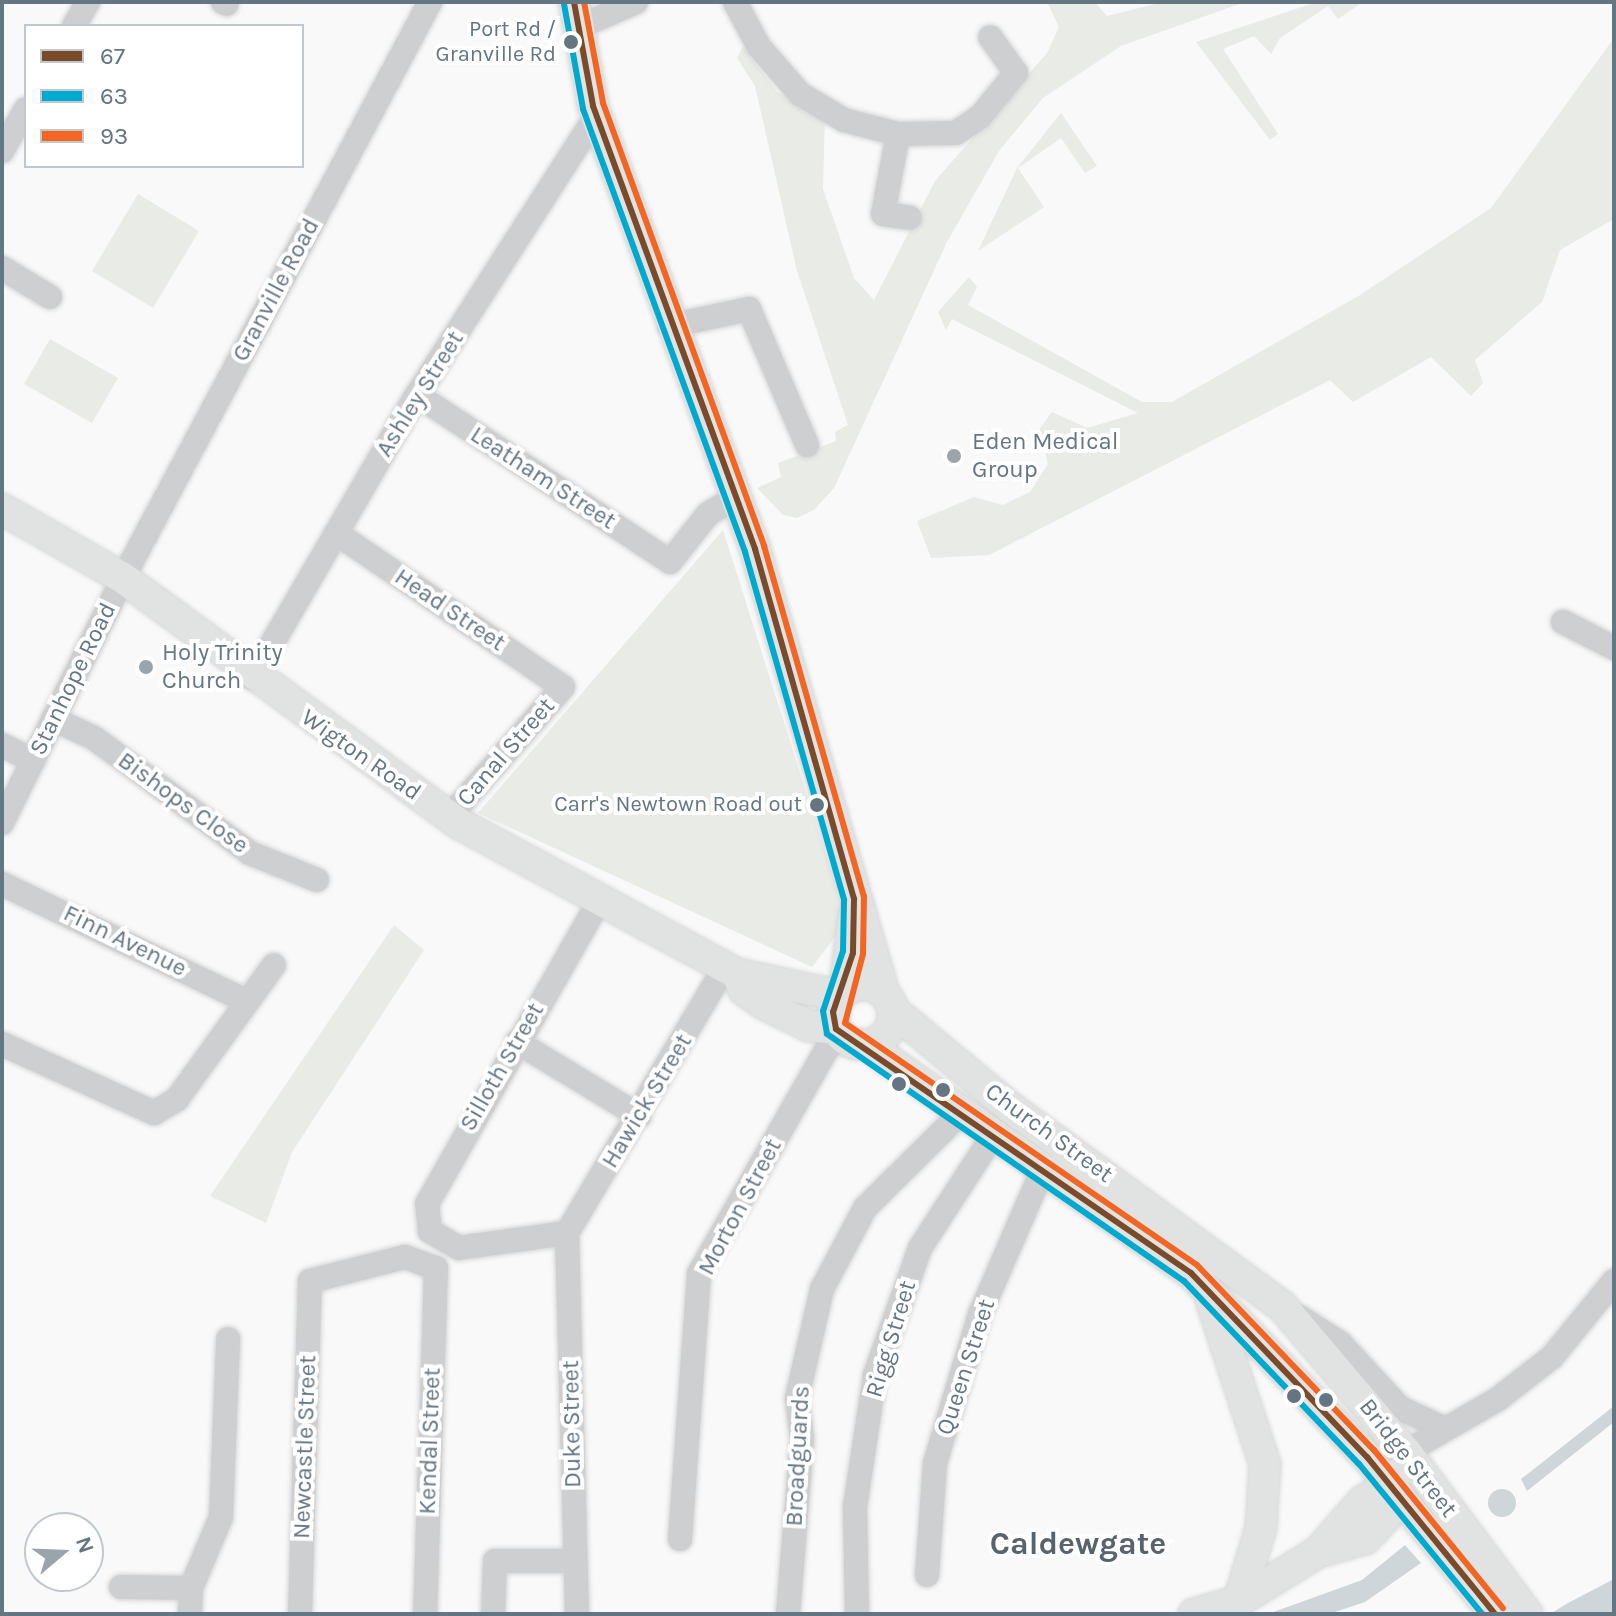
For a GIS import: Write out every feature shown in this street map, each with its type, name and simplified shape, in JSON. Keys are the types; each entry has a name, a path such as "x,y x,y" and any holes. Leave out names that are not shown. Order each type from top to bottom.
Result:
{"main road":[{"path":"576,14 596,116 669,326 755,549 854,899 889,1002 891,1030 848,1037 842,994 854,899"},
{"name":"Wigton Road","path":"2,509 123,578 252,678 449,817 731,970 842,994 859,985 889,1002"},
{"name":"Wigton Road","path":"731,970 744,990 764,1004 809,1026 848,1037"},
{"name":"Church Street","path":"889,1002 1011,1108 1208,1249"},
{"name":"Church Street","path":"848,1037 963,1111 1201,1284"},
{"name":"Bridge Street","path":"1208,1249 1282,1306 1406,1452 1527,1614"},
{"path":"1201,1284 1221,1318 1265,1464 1261,1528 1239,1601"},
{"name":"Bridge Street","path":"1201,1284 1390,1485 1495,1614"},
{"path":"1194,1614 1239,1601 1318,1552 1365,1539 1385,1518 1390,1485 1406,1452"}],"street":[{"path":"75,24 88,2"},
{"name":"Granville Road","path":"123,578 430,2"},
{"path":"576,14 636,2"},
{"path":"735,2 759,47 800,94 844,120 898,134 956,133 980,117 1016,73 990,37"},
{"path":"2,151 24,112"},
{"name":"Ashley Street","path":"252,678 417,395 596,116"},
{"path":"898,134 883,214 910,218"},
{"path":"2,268 50,297"},
{"path":"669,326 749,309 807,445"},
{"name":"Leatham Street","path":"417,395 670,562 708,514 736,497"},
{"name":"Head Street","path":"336,533 563,687"},
{"name":"Stanhope Road","path":"2,823 123,578"},
{"path":"1563,622 1614,648"},
{"name":"Canal Street","path":"449,817 563,687"},
{"name":"Bishops Close","path":"53,719 94,738 250,853 317,880"},
{"path":"2,745 33,761"},
{"name":"Finn Avenue","path":"2,884 246,1001"},
{"name":"Silloth Street","path":"567,1233 473,1248 438,1239 427,1204 441,1170 600,899"},
{"path":"2,1044 154,1113 177,1099 274,965"},
{"name":"Hawick Street","path":"567,1233 685,1036 731,970"},
{"name":"Morton Street","path":"680,1539 699,1274 827,1049 848,1037"},
{"path":"517,1042 639,1116"},
{"name":"Broadguards","path":"788,1614 802,1439 797,1398 822,1289 865,1208 963,1111"},
{"name":"Rigg Street","path":"857,1614 855,1507 875,1375 920,1248 994,1134"},
{"name":"Queen Street","path":"927,1575 935,1463 980,1314 1043,1169"},
{"name":"Duke Street","path":"567,1233 577,1614"},
{"name":"Newcastle Street","path":"300,1614 310,1281 405,1257 436,1268"},
{"name":"Kendal Street","path":"425,1614 436,1268"},
{"path":"1406,1452 1498,1399 1552,1357 1609,1297"},
{"name":"Bridge Street","path":"1282,1306 1340,1343 1400,1408 1443,1428"},
{"path":"190,1614 191,1588 221,1517 228,1339"},
{"path":"493,1614 495,1561 575,1561"},
{"path":"121,1587 191,1588"}],"shaded area":[{"path":"1047,2 1095,2 1107,16 1163,2 1245,2 1121,46 1043,98 999,151 947,242 834,488 814,510 797,518 783,515 757,488 781,477 778,463 836,441 835,432 848,425 797,271 755,86 737,58 743,46 777,92 825,115 823,189 854,278 874,300 935,181 1047,53 1059,27"},
{"path":"1317,2 1363,2 1338,19 1328,6 1280,38 1271,54 1254,36 1223,49 1278,134 1270,140 1196,42"},
{"path":"1614,38 1614,219 1560,250 1542,302 1475,360 1483,383 1471,396 1431,357 1353,402 1330,380 989,555 931,558 917,521 974,497 1003,505 1030,492 1048,464 1039,430 1052,412 1087,428 1138,413 952,319 946,330 938,312 969,277 977,287 968,305 1142,402 1172,402 1360,295 1491,208"},
{"path":"1061,113 1097,166 1085,173 1061,138 1018,168 1044,207 978,251 1017,168"},
{"path":"138,194 199,231 153,308 92,271"},
{"path":"50,339 118,378 92,423 24,384"},
{"path":"723,530 847,921 812,967 478,813"},
{"path":"394,925 424,950 292,1152 266,1223 210,1196"},
{"path":"1614,1406 1614,1422 1527,1491 1521,1479"},
{"path":"1502,1489 1512,1493 1516,1503 1512,1513 1502,1517 1492,1513 1488,1503 1492,1493"},
{"path":"1405,1545 1421,1563 1365,1602 1329,1614 1268,1614 1362,1580"},
{"path":"1614,1579 1614,1614 1550,1614 1568,1603"}],"transit line":[{"name":"67","path":"574,2 593,106 755,549 854,899 853,953 833,1012 836,1029 1191,1273 1367,1457 1495,1614"},
{"name":"93","path":"584,2 603,103 764,546 864,896 863,954 845,1023 1197,1265 1374,1450 1503,1608"},
{"name":"63","path":"564,4 583,109 745,552 844,900 843,951 823,1011 827,1034 1184,1281 1359,1464 1482,1614"}],"place":[{"name":"Port Rd / Granville Rd","path":"571,42"},
{"name":"Eden Medical Group","path":"954,456"},
{"name":"Holy Trinity Church","path":"146,667"},
{"name":"Carr's Newtown Road out","path":"817,805"}],"district":[{"name":"Caldewgate","path":"1078,1544"}]}
